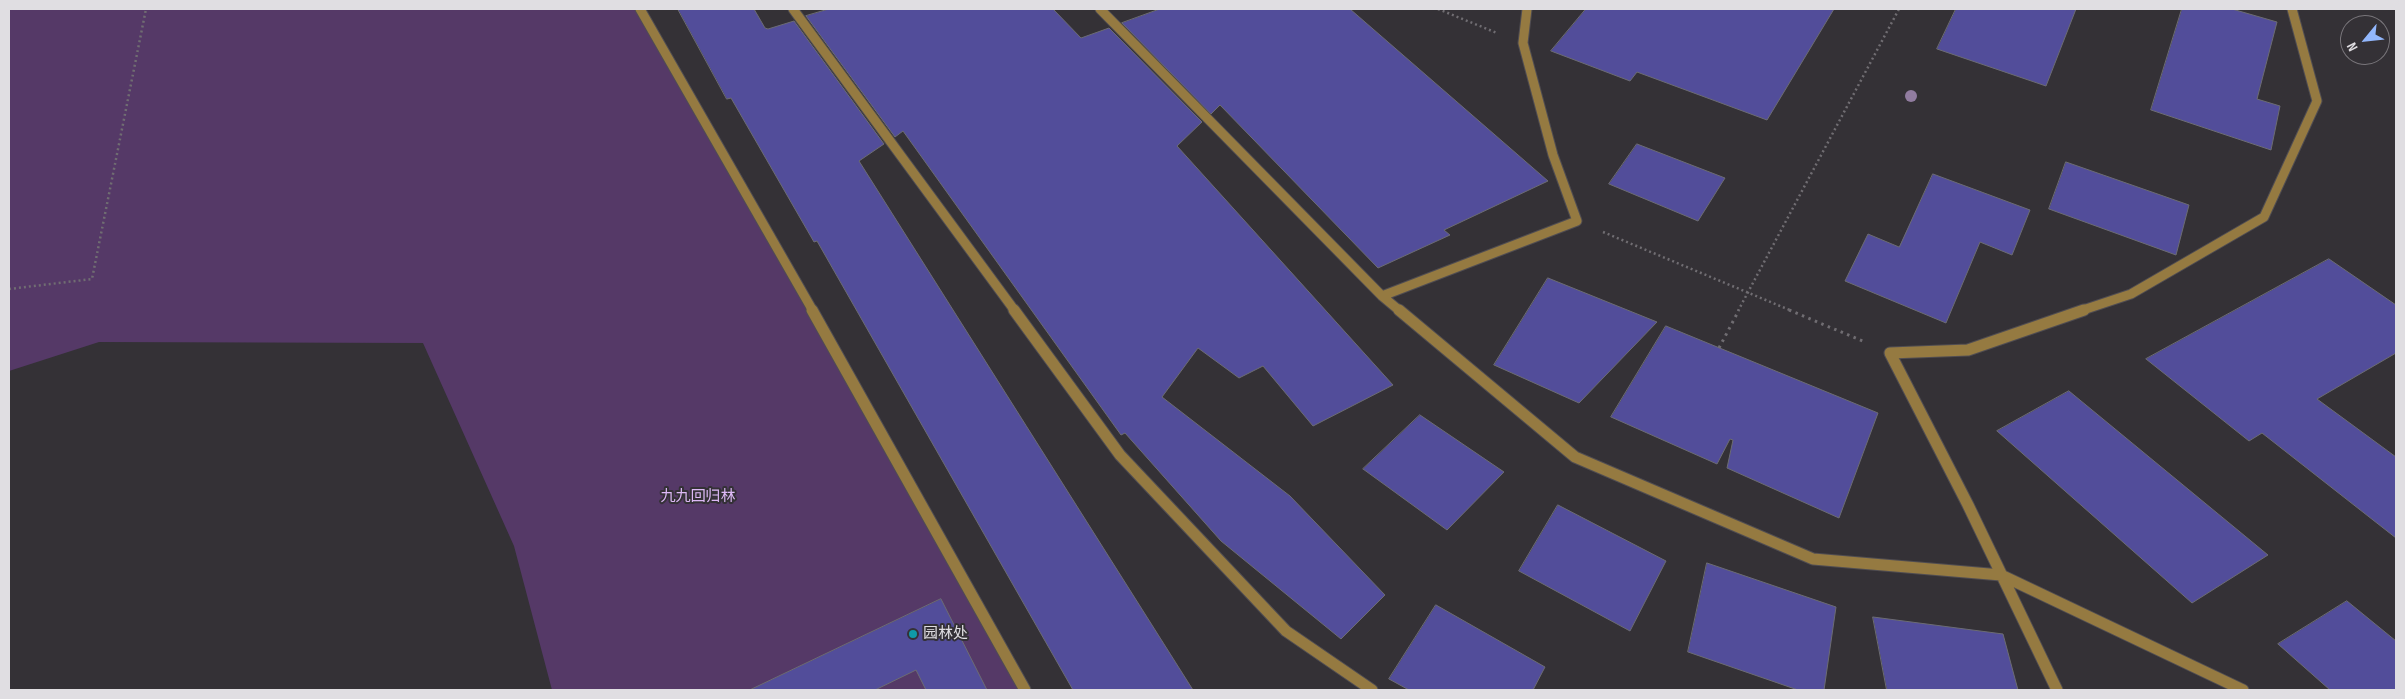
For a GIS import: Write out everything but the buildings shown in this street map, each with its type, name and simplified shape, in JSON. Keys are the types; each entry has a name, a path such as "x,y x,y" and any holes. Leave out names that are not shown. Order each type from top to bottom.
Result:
{"lane":[{"path":"640,9 746,192 1025,690"},
{"path":"793,9 1120,455 1286,631 1372,690"},
{"path":"1100,9 1382,296 1575,457 1813,559 2001,576 2243,690"},
{"path":"1382,296 1578,221 1553,155 1523,44 1528,9"},
{"path":"2056,690 1890,353 1968,350 2131,294 2264,217 2317,101 2292,9"}],"path":[{"path":"9,289 92,279 146,9"},
{"path":"1438,9 1523,44"},
{"path":"1719,348 1899,9"},
{"path":"1578,221 1890,353"}],"green space":[{"name":"九九回归林","path":"9,9 640,9 1025,690 552,690 514,546 423,343 99,342 9,371"}],"place":[{"name":"园林处","path":"913,634"}]}
